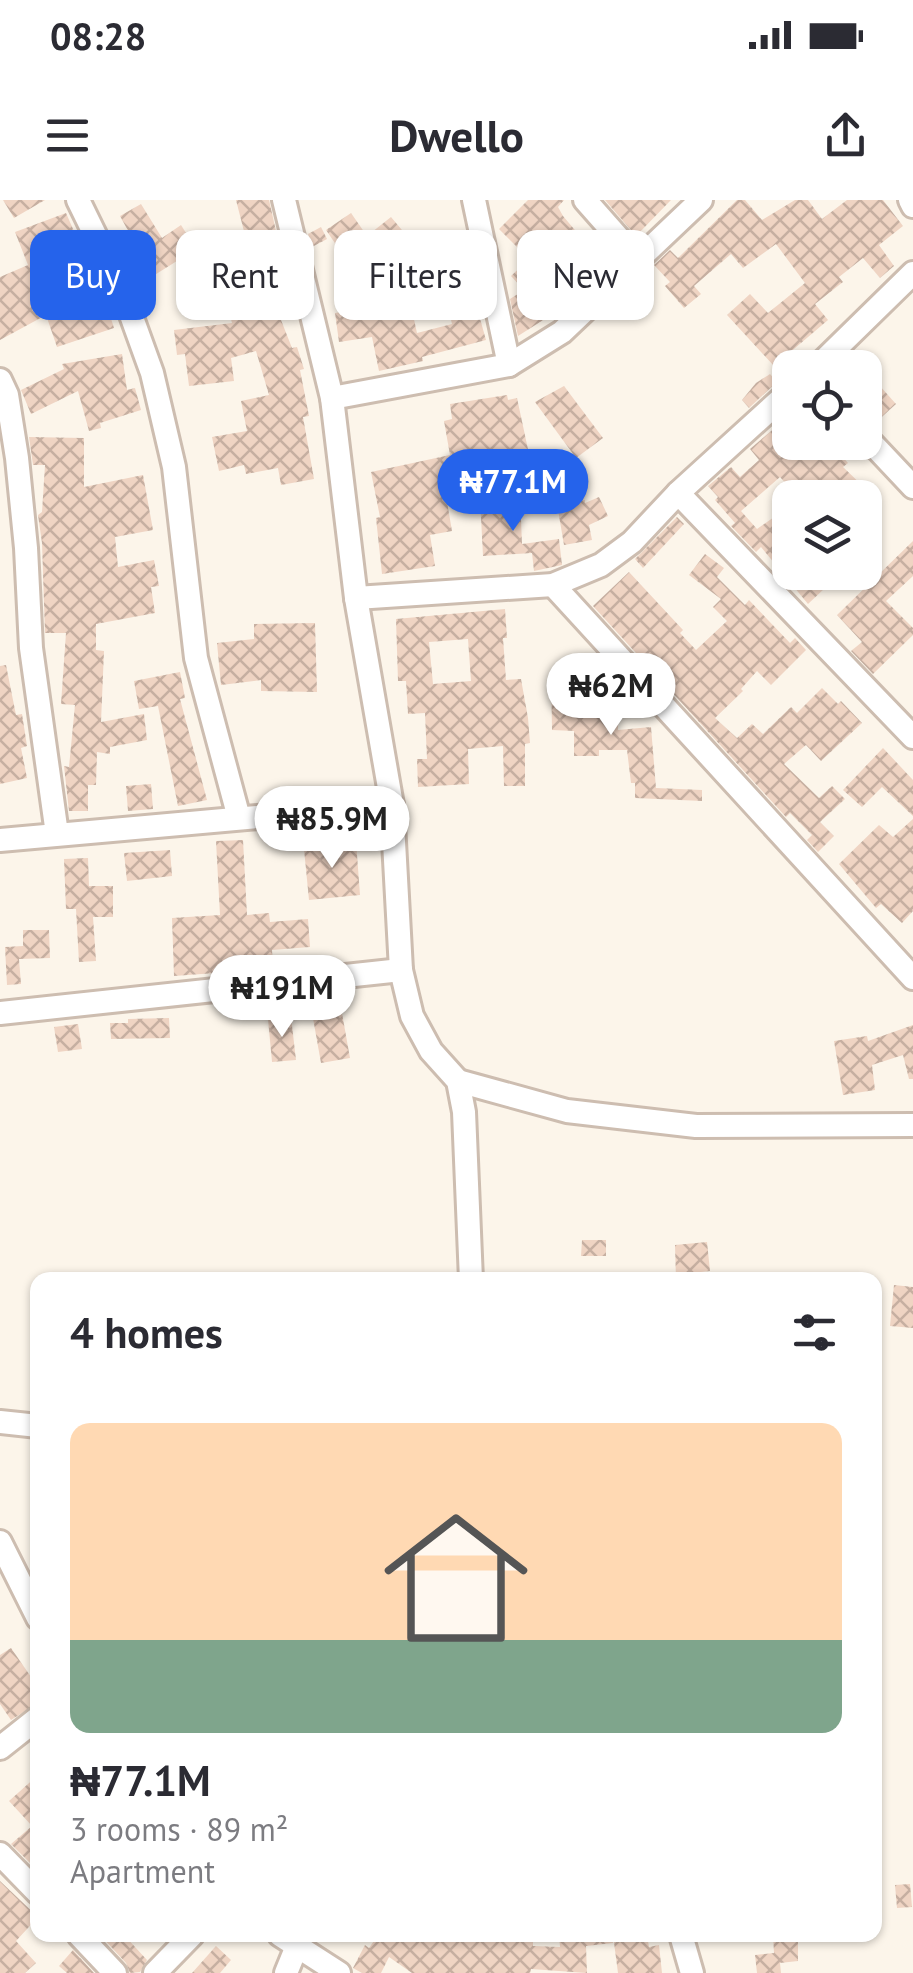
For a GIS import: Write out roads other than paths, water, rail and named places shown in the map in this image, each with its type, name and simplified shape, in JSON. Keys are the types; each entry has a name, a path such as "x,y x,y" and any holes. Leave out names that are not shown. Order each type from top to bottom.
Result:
{"street":[{"path":"78,200 122,290 152,373 174,466 196,658 239,818"},
{"path":"284,200 332,398 356,598 392,805 400,970 412,1016 431,1051 458,1081 464,1112 470,1272"},
{"path":"474,200 509,365"},
{"path":"585,200 612,230"},
{"path":"654,245 701,200"},
{"path":"836,350 913,273"},
{"path":"332,398 509,365 575,320"},
{"path":"0,380 6,394 16,458 32,648 57,834"},
{"path":"356,598 553,585 600,565 632,542 678,493 772,407"},
{"path":"882,454 913,487"},
{"path":"678,493 913,737"},
{"path":"553,585 913,978"},
{"path":"0,840 392,805"},
{"path":"0,1014 400,970"},
{"path":"458,1081 566,1111 696,1126 913,1124"},
{"path":"0,1422 30,1425"},
{"path":"0,1542 30,1602"},
{"path":"0,1748 30,1724"},
{"path":"0,1854 30,1885"},
{"path":"85,1942 116,1973"},
{"path":"155,1973 185,1942"},
{"path":"286,1973 288,1942"},
{"path":"291,1942 339,1973"},
{"path":"683,1942 692,1973"}]}
